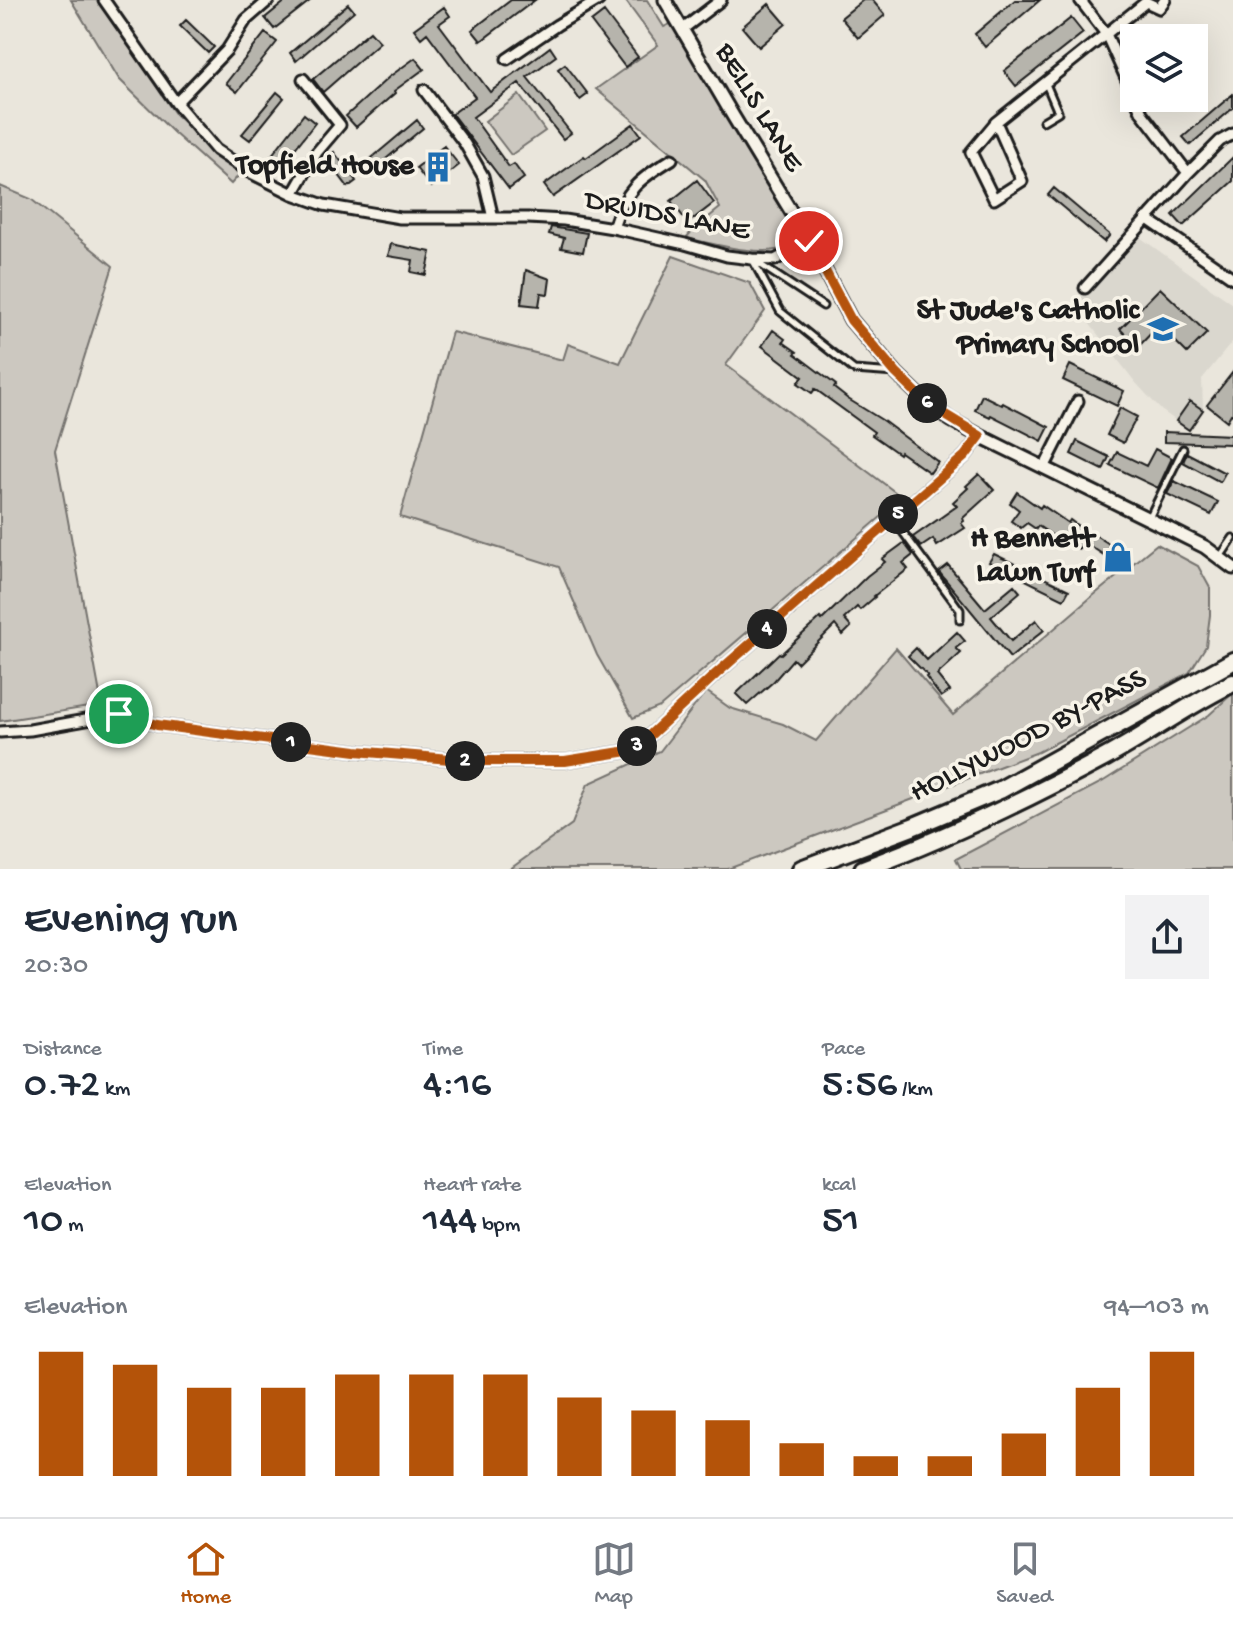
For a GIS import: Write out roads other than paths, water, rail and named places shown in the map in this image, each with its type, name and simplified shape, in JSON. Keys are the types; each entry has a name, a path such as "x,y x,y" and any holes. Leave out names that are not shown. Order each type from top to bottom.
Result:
{"highway":[{"name":"HOLLYWOOD BY-PASS","path":"801,869 1000,790 1233,661"},
{"name":"HOLLYWOOD BY-PASS","path":"863,869 918,849 1014,804 1104,758 1233,683"}],"street":[{"name":"DRUIDS LANE","path":"104,0 176,103 216,150 249,172 293,194 324,205 400,218 564,220 752,259 775,260 809,241"},
{"path":"176,103 227,50 246,20 269,0"},
{"path":"507,59 599,0"},
{"name":"BELLS LANE","path":"665,0 809,241"},
{"path":"683,29 721,0"},
{"path":"1080,0 1106,34 1120,66"},
{"path":"996,122 1022,181 994,199 971,152 996,122 1146,2 1159,8 1165,0"},
{"path":"293,194 317,152 340,125 303,79"},
{"path":"424,90 465,144 483,176 493,218"},
{"path":"1142,112 1188,173"},
{"path":"1085,288 1188,173 1220,141 1233,134"},
{"path":"613,228 630,190 672,159"},
{"path":"1146,218 1233,278"},
{"path":"809,241 851,320 896,373 929,405 980,436 1205,547 1229,566"},
{"path":"1044,468 1078,401"},
{"path":"0,732 30,730 119,714 157,725 217,733 356,751 473,761 565,761 634,750 965,456 980,436"}],"lane":[{"path":"1043,121 1058,112 1046,84"},
{"path":"752,259 823,306"},
{"path":"752,259 780,311 835,355 854,370 896,373"},
{"path":"1148,518 1183,449"},
{"path":"893,519 960,610 960,620"},
{"path":"1229,566 1233,539"}],"place":[{"name":"Topfield House","path":"438,167"},
{"name":"St Jude's Catholic Primary School","path":"1163,329"},
{"name":"H Bennett Lawn Turf","path":"1118,557"}]}
